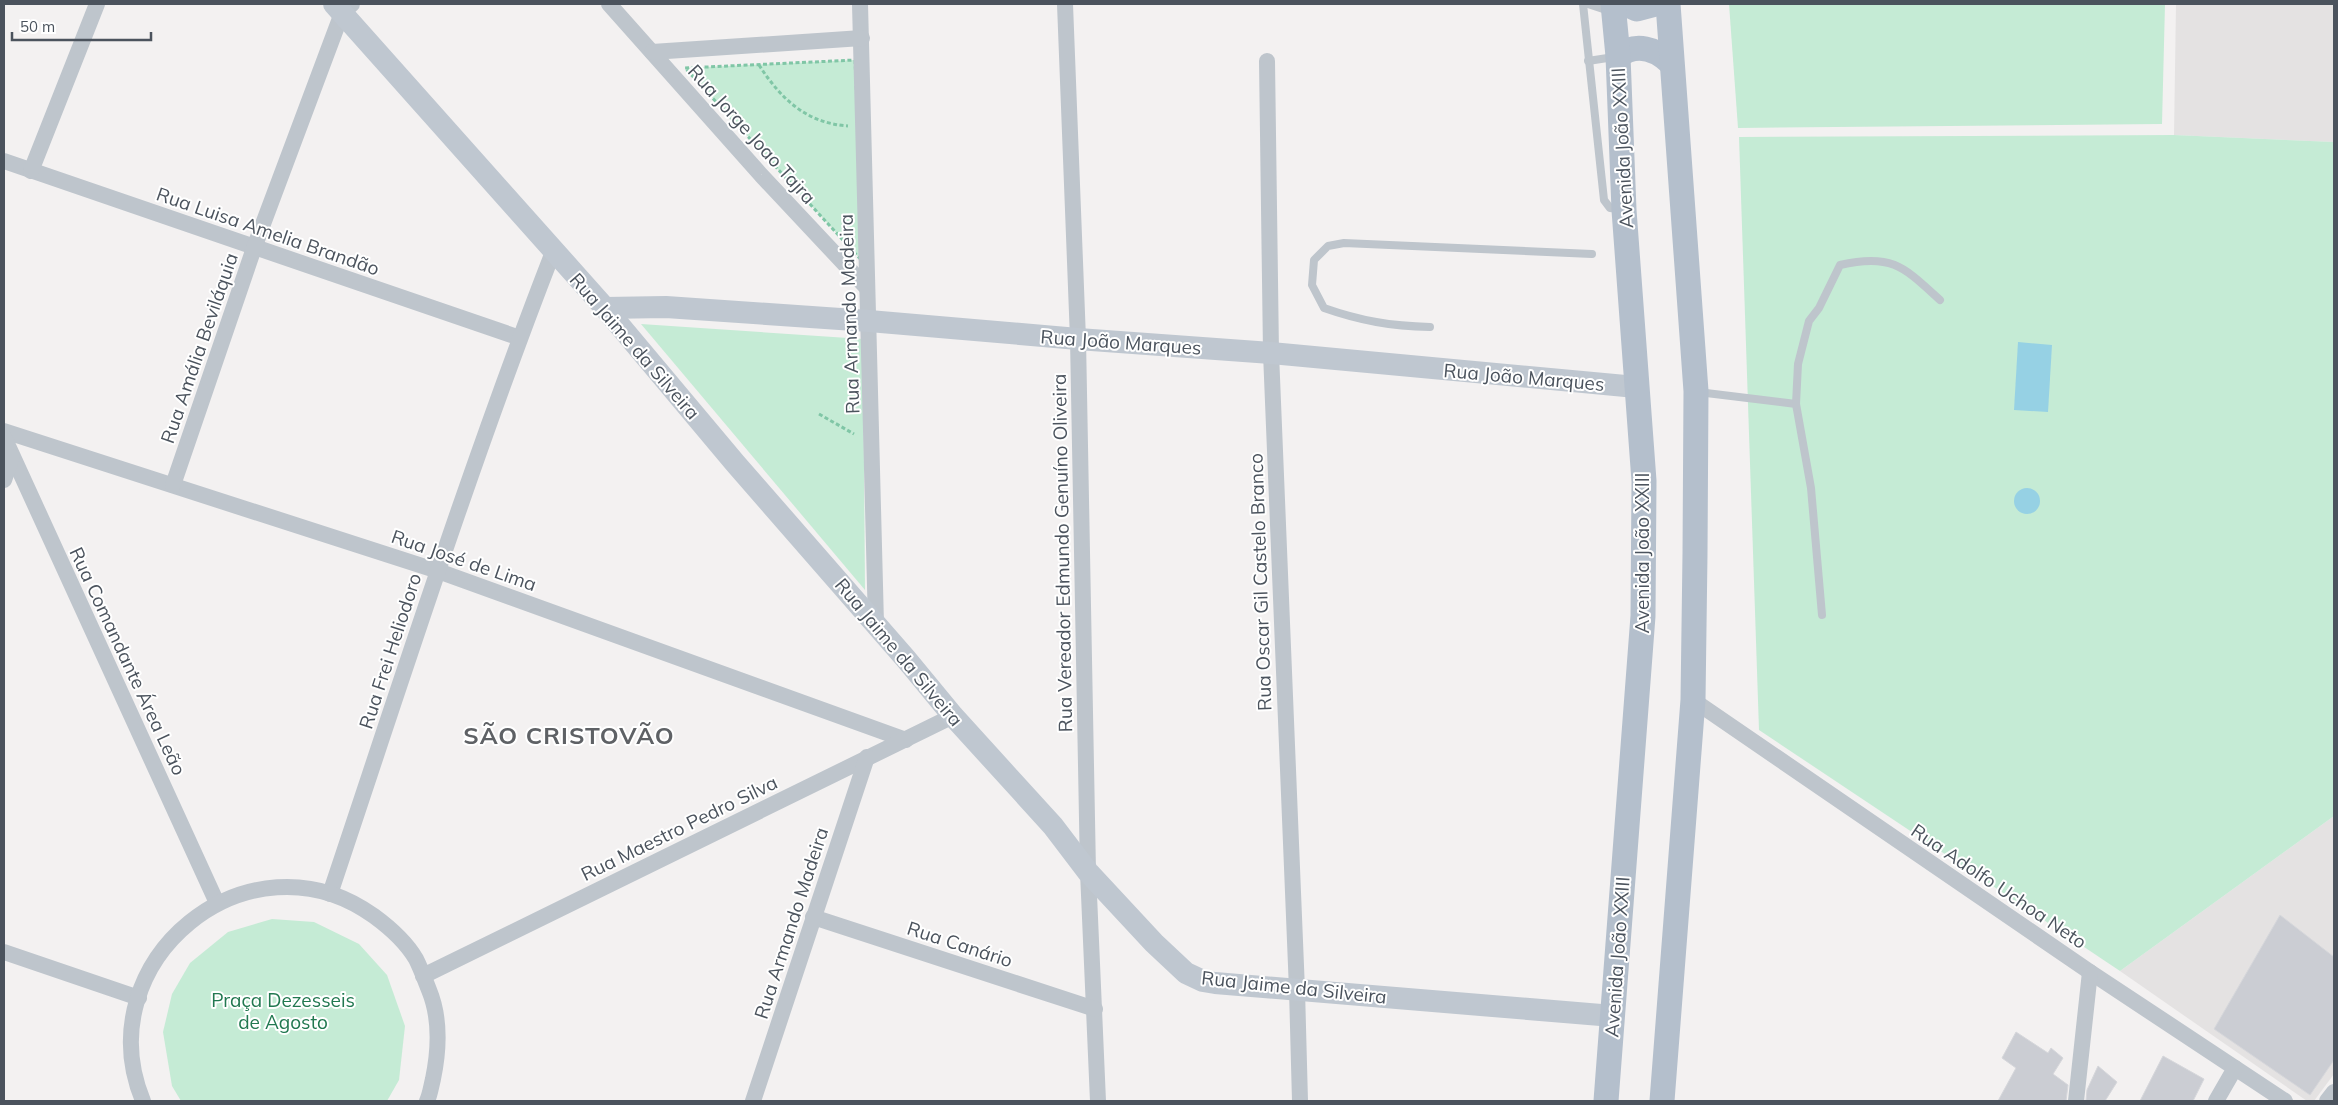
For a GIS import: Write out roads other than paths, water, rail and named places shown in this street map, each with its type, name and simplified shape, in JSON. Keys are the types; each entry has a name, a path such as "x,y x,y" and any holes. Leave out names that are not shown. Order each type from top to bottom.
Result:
{"main road":[{"path":"1618,7 1637,9 1656,4"},
{"path":"1662,1101 1692,700 1696,392 1668,4"},
{"name":"Avenida João XXIII","path":"1606,1101 1644,616 1644,481 1624,210 1618,7"},
{"path":"1618,56 1633,49 1644,48 1664,56 1671,64"}],"street":[{"path":"31,171 97,4"},
{"name":"Rua Armando Madeira","path":"860,4 862,38 861,126 869,321 876,624"},
{"name":"Rua Vereador Edmundo Genuíno Oliveira","path":"1064,4 1078,340 1088,872 1098,1101"},
{"name":"Rua Amália Beviláquia","path":"173,485 254,248 343,7"},
{"name":"Rua Jaime da Silveira","path":"343,7 876,624 953,716 1053,826 1088,872 1154,943 1186,973 1194,978 1215,983 1613,1016"},
{"name":"Rua Jorge Joao Tajra","path":"614,7 761,175 868,288"},
{"path":"652,52 862,38"},
{"name":"Rua Oscar Gil Castelo Branco","path":"1267,61 1270,353 1300,1101"},
{"name":"Rua Luisa Amelia Brandão","path":"4,161 520,338"},
{"name":"Rua Frei Heliodoro","path":"330,894 438,571 520,338 553,252"},
{"name":"Rua João Marques","path":"604,308 666,306 869,321 1078,340 1270,353 1636,387"},
{"name":"Rua José de Lima","path":"4,431 438,571 906,740"},
{"name":"Rua Comandante Área Leão","path":"4,436 217,903"},
{"path":"4,480 12,457"},
{"name":"Rua Adolfo Uchoa Neto","path":"1692,700 2090,972 2285,1101"},
{"name":"Rua Maestro Pedro Silva","path":"423,976 953,716"},
{"name":"Rua Armando Madeira","path":"753,1101 867,757"},
{"path":"144,1101 132,1060 133,1020 143,982 161,950 186,923 217,903 250,890 286,886 322,891 359,905 390,928 416,958 435,1003 439,1051 431,1100"},
{"name":"Rua Canário","path":"813,916 1095,1009"},
{"path":"4,952 139,998"},
{"path":"2076,1101 2090,972"},
{"path":"2216,1101 2235,1068"},
{"path":"2327,1101 2334,1092"}],"lane":[{"path":"1583,4 1604,200 1610,208 1624,210"},
{"path":"1588,4 1618,7"},
{"path":"1588,60 1618,56"},
{"path":"1430,327 1394,326 1355,320 1324,308 1312,285 1314,260 1328,246 1344,243 1592,254"},
{"path":"1822,615 1811,488 1796,404 1798,364 1809,321 1819,308 1840,265 1855,262 1882,261 1901,266 1940,300"},
{"path":"1696,392 1796,404"}],"water":[{"path":"2018,342 2052,345 2048,412 2014,410"},
{"path":"2027,488 2036,492 2040,501 2036,510 2027,514 2018,510 2014,501 2018,492"}],"district":[{"name":"SÃO CRISTOVÃO","path":"569,736"}],"park label":[{"name":"Praça Dezesseis de Agosto","path":"283,1011"}]}
